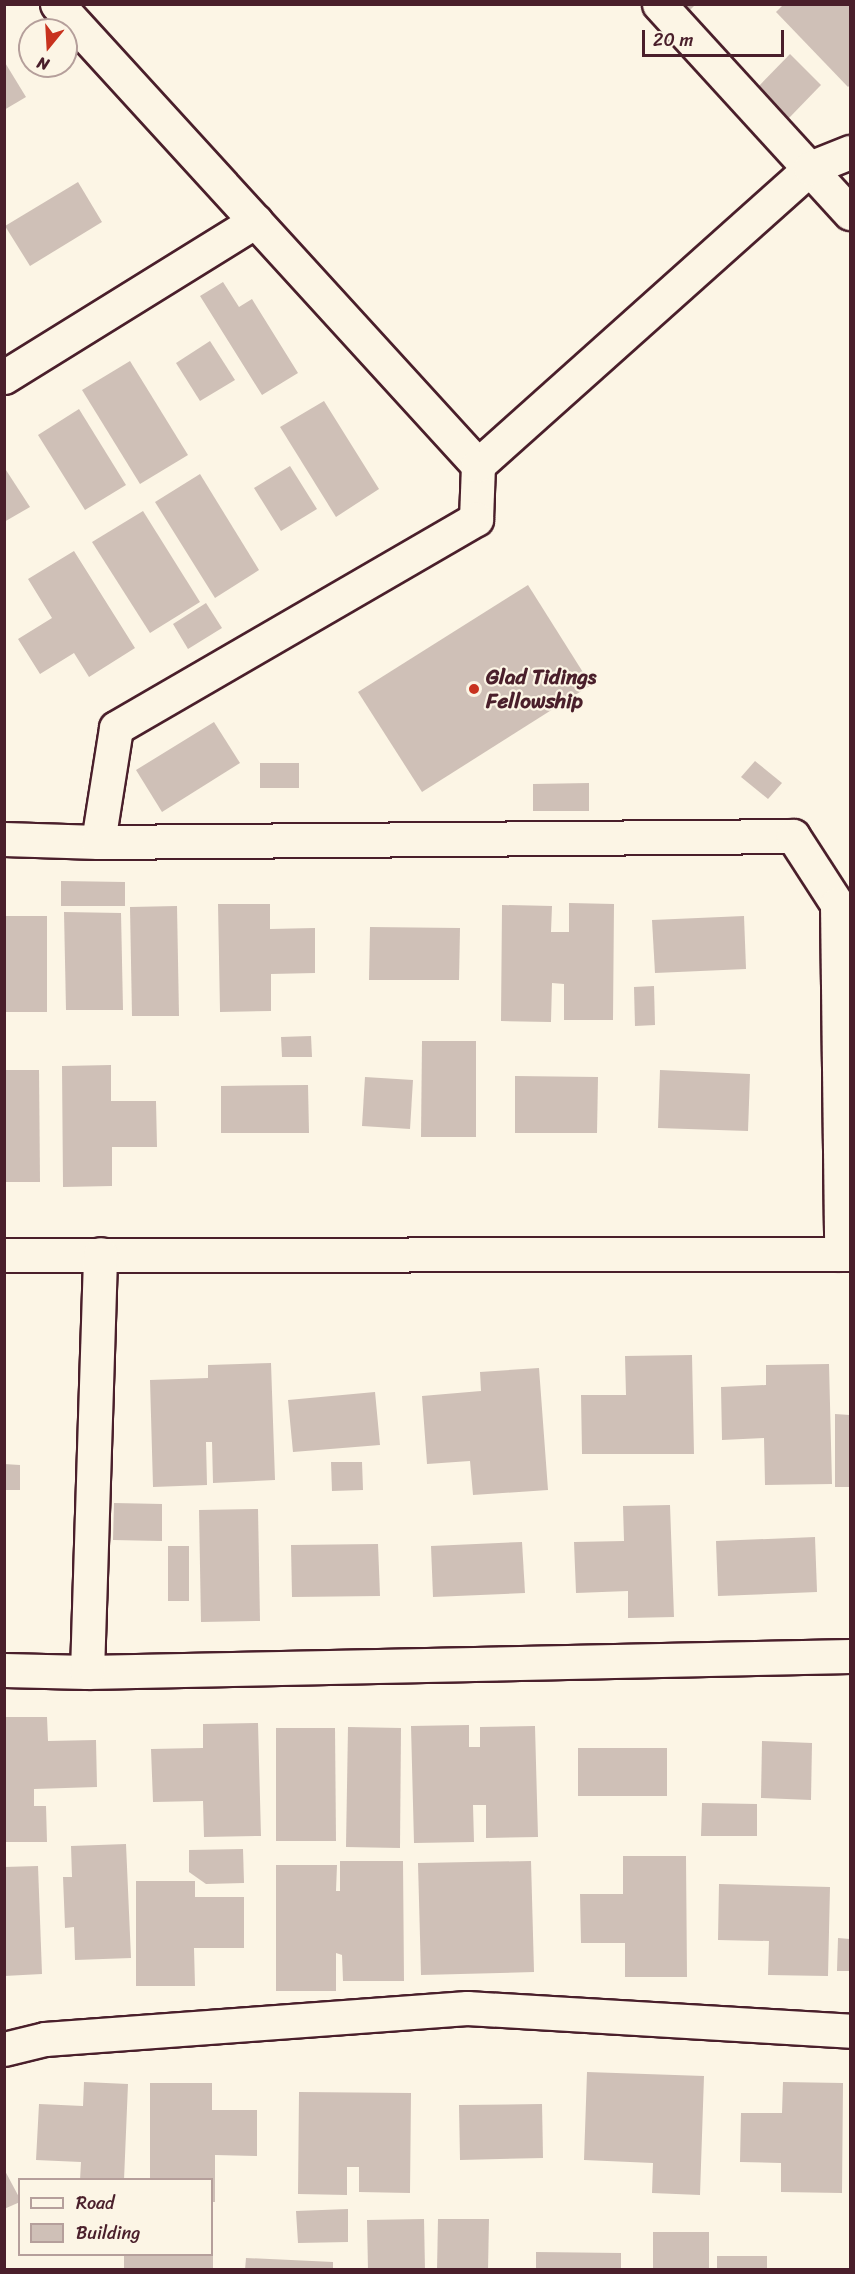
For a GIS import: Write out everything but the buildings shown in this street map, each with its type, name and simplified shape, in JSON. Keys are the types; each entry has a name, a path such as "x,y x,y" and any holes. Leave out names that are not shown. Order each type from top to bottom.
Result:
{"street":[{"path":"57,4 478,465 476,519 116,728 98,842"},
{"path":"659,4 850,213"},
{"path":"478,465 810,168 850,152"},
{"path":"4,377 256,221"},
{"path":"4,839 98,842 793,836 837,903 846,1254 4,1255"},
{"path":"87,1672 100,1254"},
{"path":"4,1670 87,1672 850,1656"},
{"path":"4,2049 45,2039 467,2008 850,2031"}],"place":[{"name":"Glad Tidings Fellowship","path":"474,689"}]}
